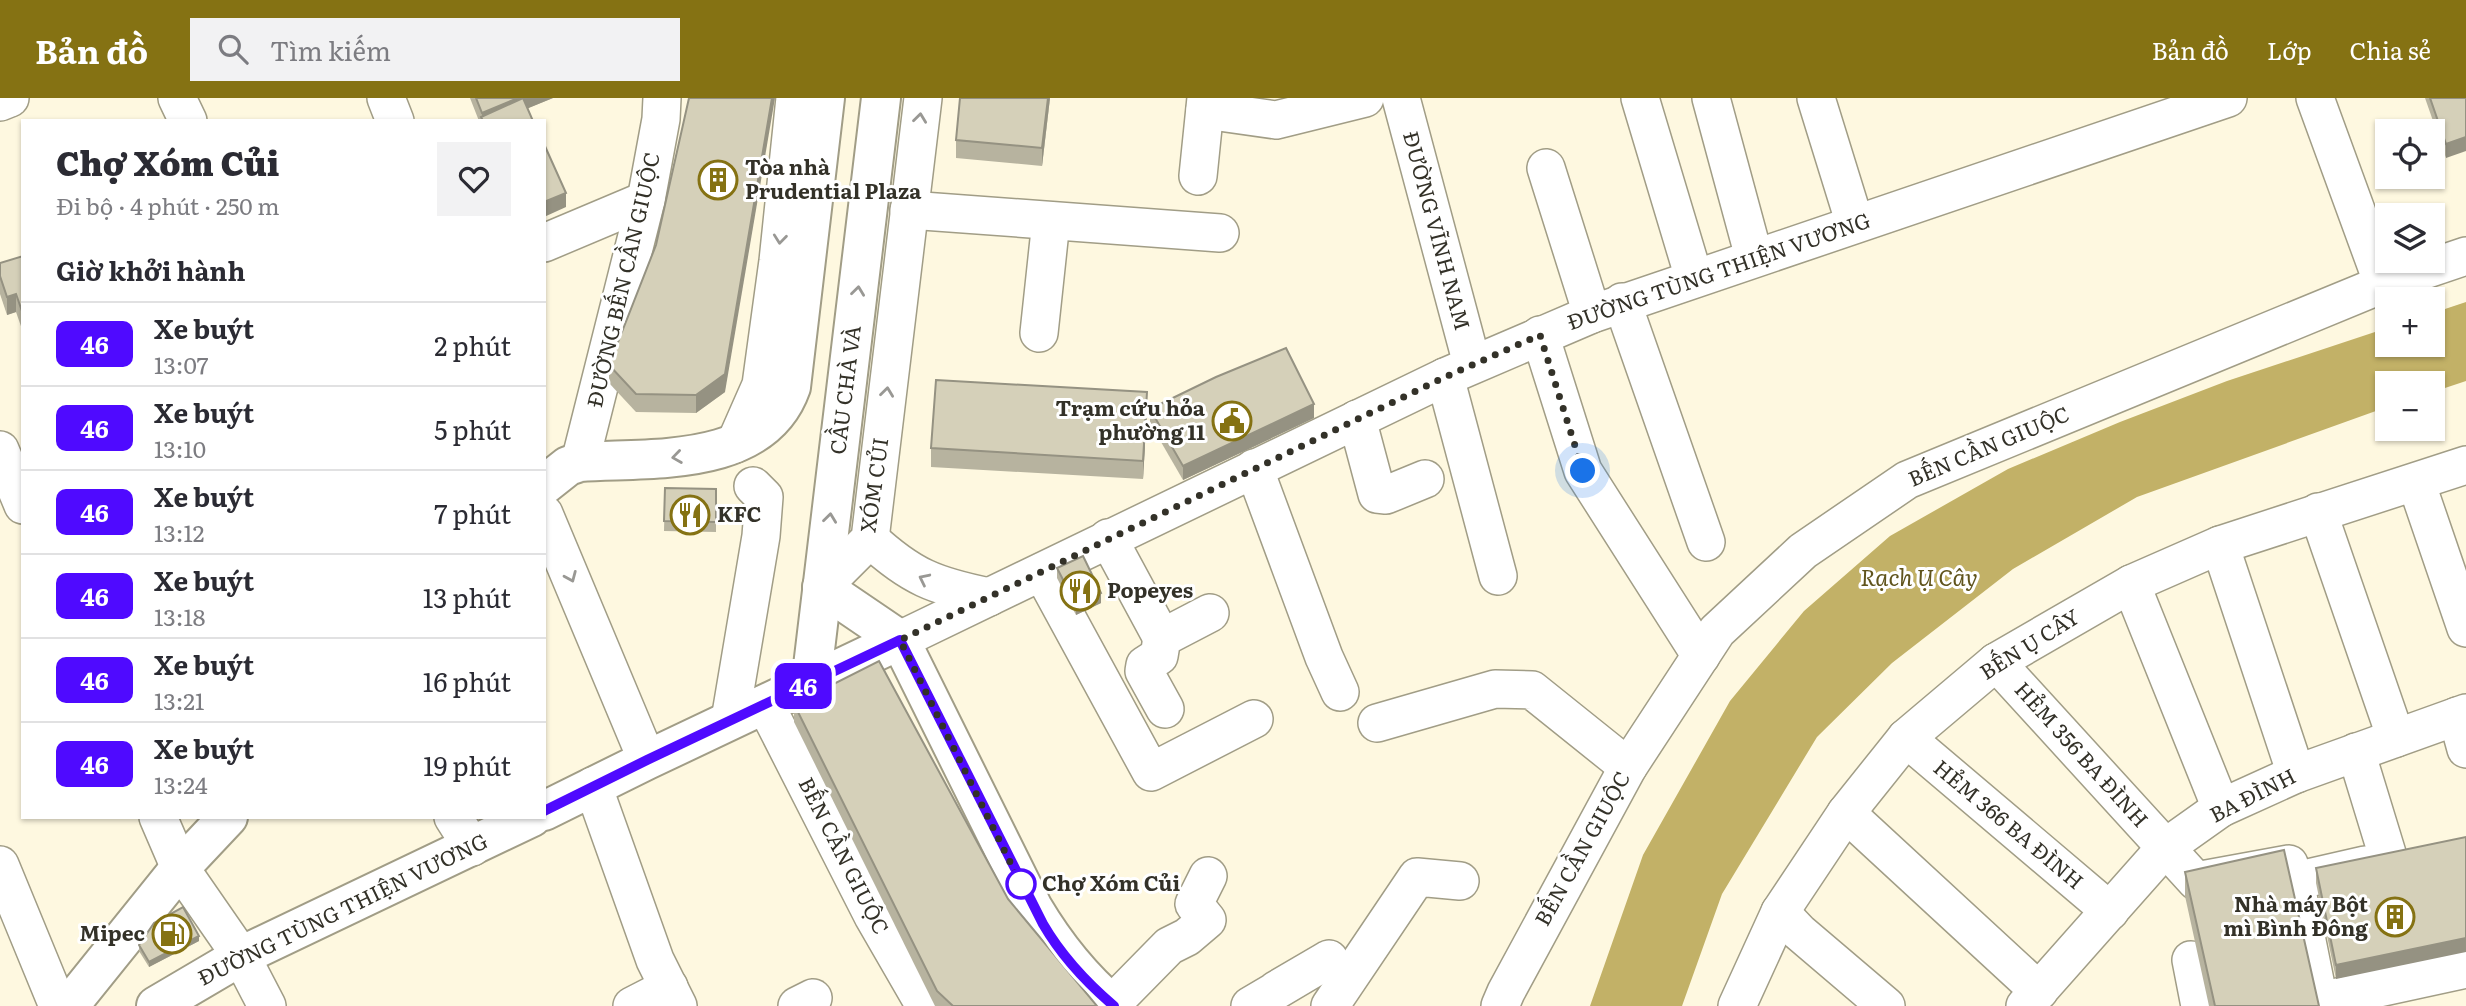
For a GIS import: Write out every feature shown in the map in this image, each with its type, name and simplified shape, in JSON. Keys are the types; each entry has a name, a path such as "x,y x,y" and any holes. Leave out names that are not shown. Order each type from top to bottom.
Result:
{"main road":[{"path":"546,483 568,466 580,462 677,458 735,444 772,421 787,400 791,387 825,98"},
{"name":"CẦU CHÀ VÀ","path":"811,683 881,98"},
{"path":"822,587 900,640 1052,941 1113,1005"},
{"name":"ĐƯỜNG TÙNG THIỆN VƯƠNG","path":"546,810 900,640"},
{"path":"69,1006 180,868 226,819"},
{"name":"ĐƯỜNG TÙNG THIỆN VƯƠNG","path":"156,1006 463,832 523,819"}],"street":[{"path":"0,102 10,98"},
{"path":"177,98 187,119"},
{"path":"386,98 394,119"},
{"name":"ĐƯỜNG BẾN CẦN GIUỘC","path":"580,462 646,200 662,118 662,98"},
{"path":"735,444 761,384 778,261 795,98"},
{"name":"XÓM CỦI","path":"822,587 870,539 922,98"},
{"path":"1198,176 1205,104 1276,120 1365,98"},
{"name":"ĐƯỜNG VĨNH NAM","path":"1401,98 1498,576"},
{"path":"1640,98 1694,278"},
{"path":"1711,98 1754,257"},
{"path":"1816,98 1855,224"},
{"name":"ĐƯỜNG TÙNG THIỆN VƯƠNG","path":"900,640 1458,370 1540,335 1607,308 1754,257 2228,98"},
{"path":"2315,98 2383,284"},
{"path":"1546,168 1706,542"},
{"path":"546,242 646,200"},
{"path":"909,210 1220,233"},
{"path":"1039,333 1051,221"},
{"name":"BẾN CẦN GIUỘC","path":"1500,1006 1628,767 1717,631 1803,551 1907,480 2383,284 2466,256"},
{"path":"1540,335 1583,471 1701,656"},
{"path":"1357,419 1377,494 1386,495 1425,480"},
{"path":"0,450 21,500"},
{"name":"BẾN Ụ CÂY","path":"1737,1006 1780,912 1846,813 1906,738 1996,662 2131,584 2220,545 2466,465"},
{"path":"1254,468 1324,657 1340,692"},
{"path":"2416,482 2466,628"},
{"path":"730,720 761,536 764,497 753,486"},
{"path":"2318,512 2396,738"},
{"path":"546,519 647,760"},
{"path":"1108,538 1163,638 1159,656 1145,665 1144,671 1165,709"},
{"path":"870,539 893,561 919,577 952,590 989,597"},
{"path":"2220,545 2296,774"},
{"path":"1042,572 1151,772 1254,719"},
{"path":"2131,584 2221,808"},
{"path":"1163,638 1210,613"},
{"name":"HẺM 356 BA ĐÌNH","path":"1996,662 2196,881 2289,863 2295,881"},
{"path":"1377,723 1495,689 1543,681 1628,767"},
{"name":"BẾN CẦN GIUỘC","path":"765,704 873,916 925,1006"},
{"name":"BA ĐÌNH","path":"2032,998 2166,847 2221,808 2296,774 2396,738 2463,726"},
{"name":"HẺM 366 BA ĐÌNH","path":"1906,738 2110,911"},
{"path":"2356,752 2402,857 2295,881 2320,1004 2466,969"},
{"path":"593,786 655,960 673,997 632,1006"},
{"path":"1846,813 2032,998"},
{"path":"159,819 180,868 241,956 267,1006"},
{"path":"0,865 58,1006"},
{"path":"1113,1005 1169,946 1187,937 1208,920 1194,904 1208,876"},
{"path":"1330,1006 1417,877 1460,881"},
{"path":"1780,912 1799,932 1886,1006"},
{"path":"2191,960 2200,1006"}],"water":[{"name":"Rạch Ụ Cây","path":"2466,302 2466,381 2445,388 2445,371 2375,371 2375,411 2137,497 2013,569 1892,663 1817,737 1722,894 1682,1006 1590,1006 1643,855 1730,701 1804,611 1890,536 2008,469 2227,381 2375,332 2375,357 2445,357 2445,309"}],"building":[{"path":"476,98 518,98 482,113"},
{"path":"523,98 532,119 482,119 481,117"},
{"name":"Tòa nhà Prudential Plaza","path":"689,98 772,98 725,374 696,395 636,394 609,365 656,245"},
{"path":"960,98 1048,98 1042,148 956,140"},
{"path":"2430,98 2466,98 2466,137 2446,144 2445,119 2437,119"},
{"path":"546,148 566,193 546,201"},
{"path":"21,257 21,308 16,294 7,297 0,276 0,263"},
{"name":"Trạm cứu hỏa phường 11","path":"1286,348 1314,404 1183,466 1150,409 1216,377"},
{"path":"936,380 1147,392 1143,461 931,448"},
{"name":"KFC","path":"665,488 716,489 716,522 664,521"},
{"name":"Popeyes","path":"1083,556 1101,593 1076,605 1057,568"},
{"name":"Chợ Xóm Củi","path":"879,661 1008,899 1097,1006 953,1006 937,991 794,704"},
{"name":"Nhà máy Bột mì Bình Đông","path":"2466,837 2466,938 2336,965 2316,868"},
{"path":"2284,850 2319,1006 2215,1006 2185,872"},
{"name":"Mipec","path":"183,907 199,936 149,962 139,945 154,923"}],"bus line":[{"name":"46","path":"546,810 900,640 1052,941 1114,1006"}],"place":[{"name":"Tòa nhà Prudential Plaza","path":"718,180"},
{"name":"Trạm cứu hỏa phường 11","path":"1232,421"},
{"name":"KFC","path":"690,515"},
{"name":"Popeyes","path":"1080,591"},
{"name":"Chợ Xóm Củi","path":"1021,884"},
{"name":"Nhà máy Bột mì Bình Đông","path":"2395,917"},
{"name":"Mipec","path":"172,934"}],"route":[{"path":"1021,884 900,640 1472,364 1540,335 1583,471"}]}
